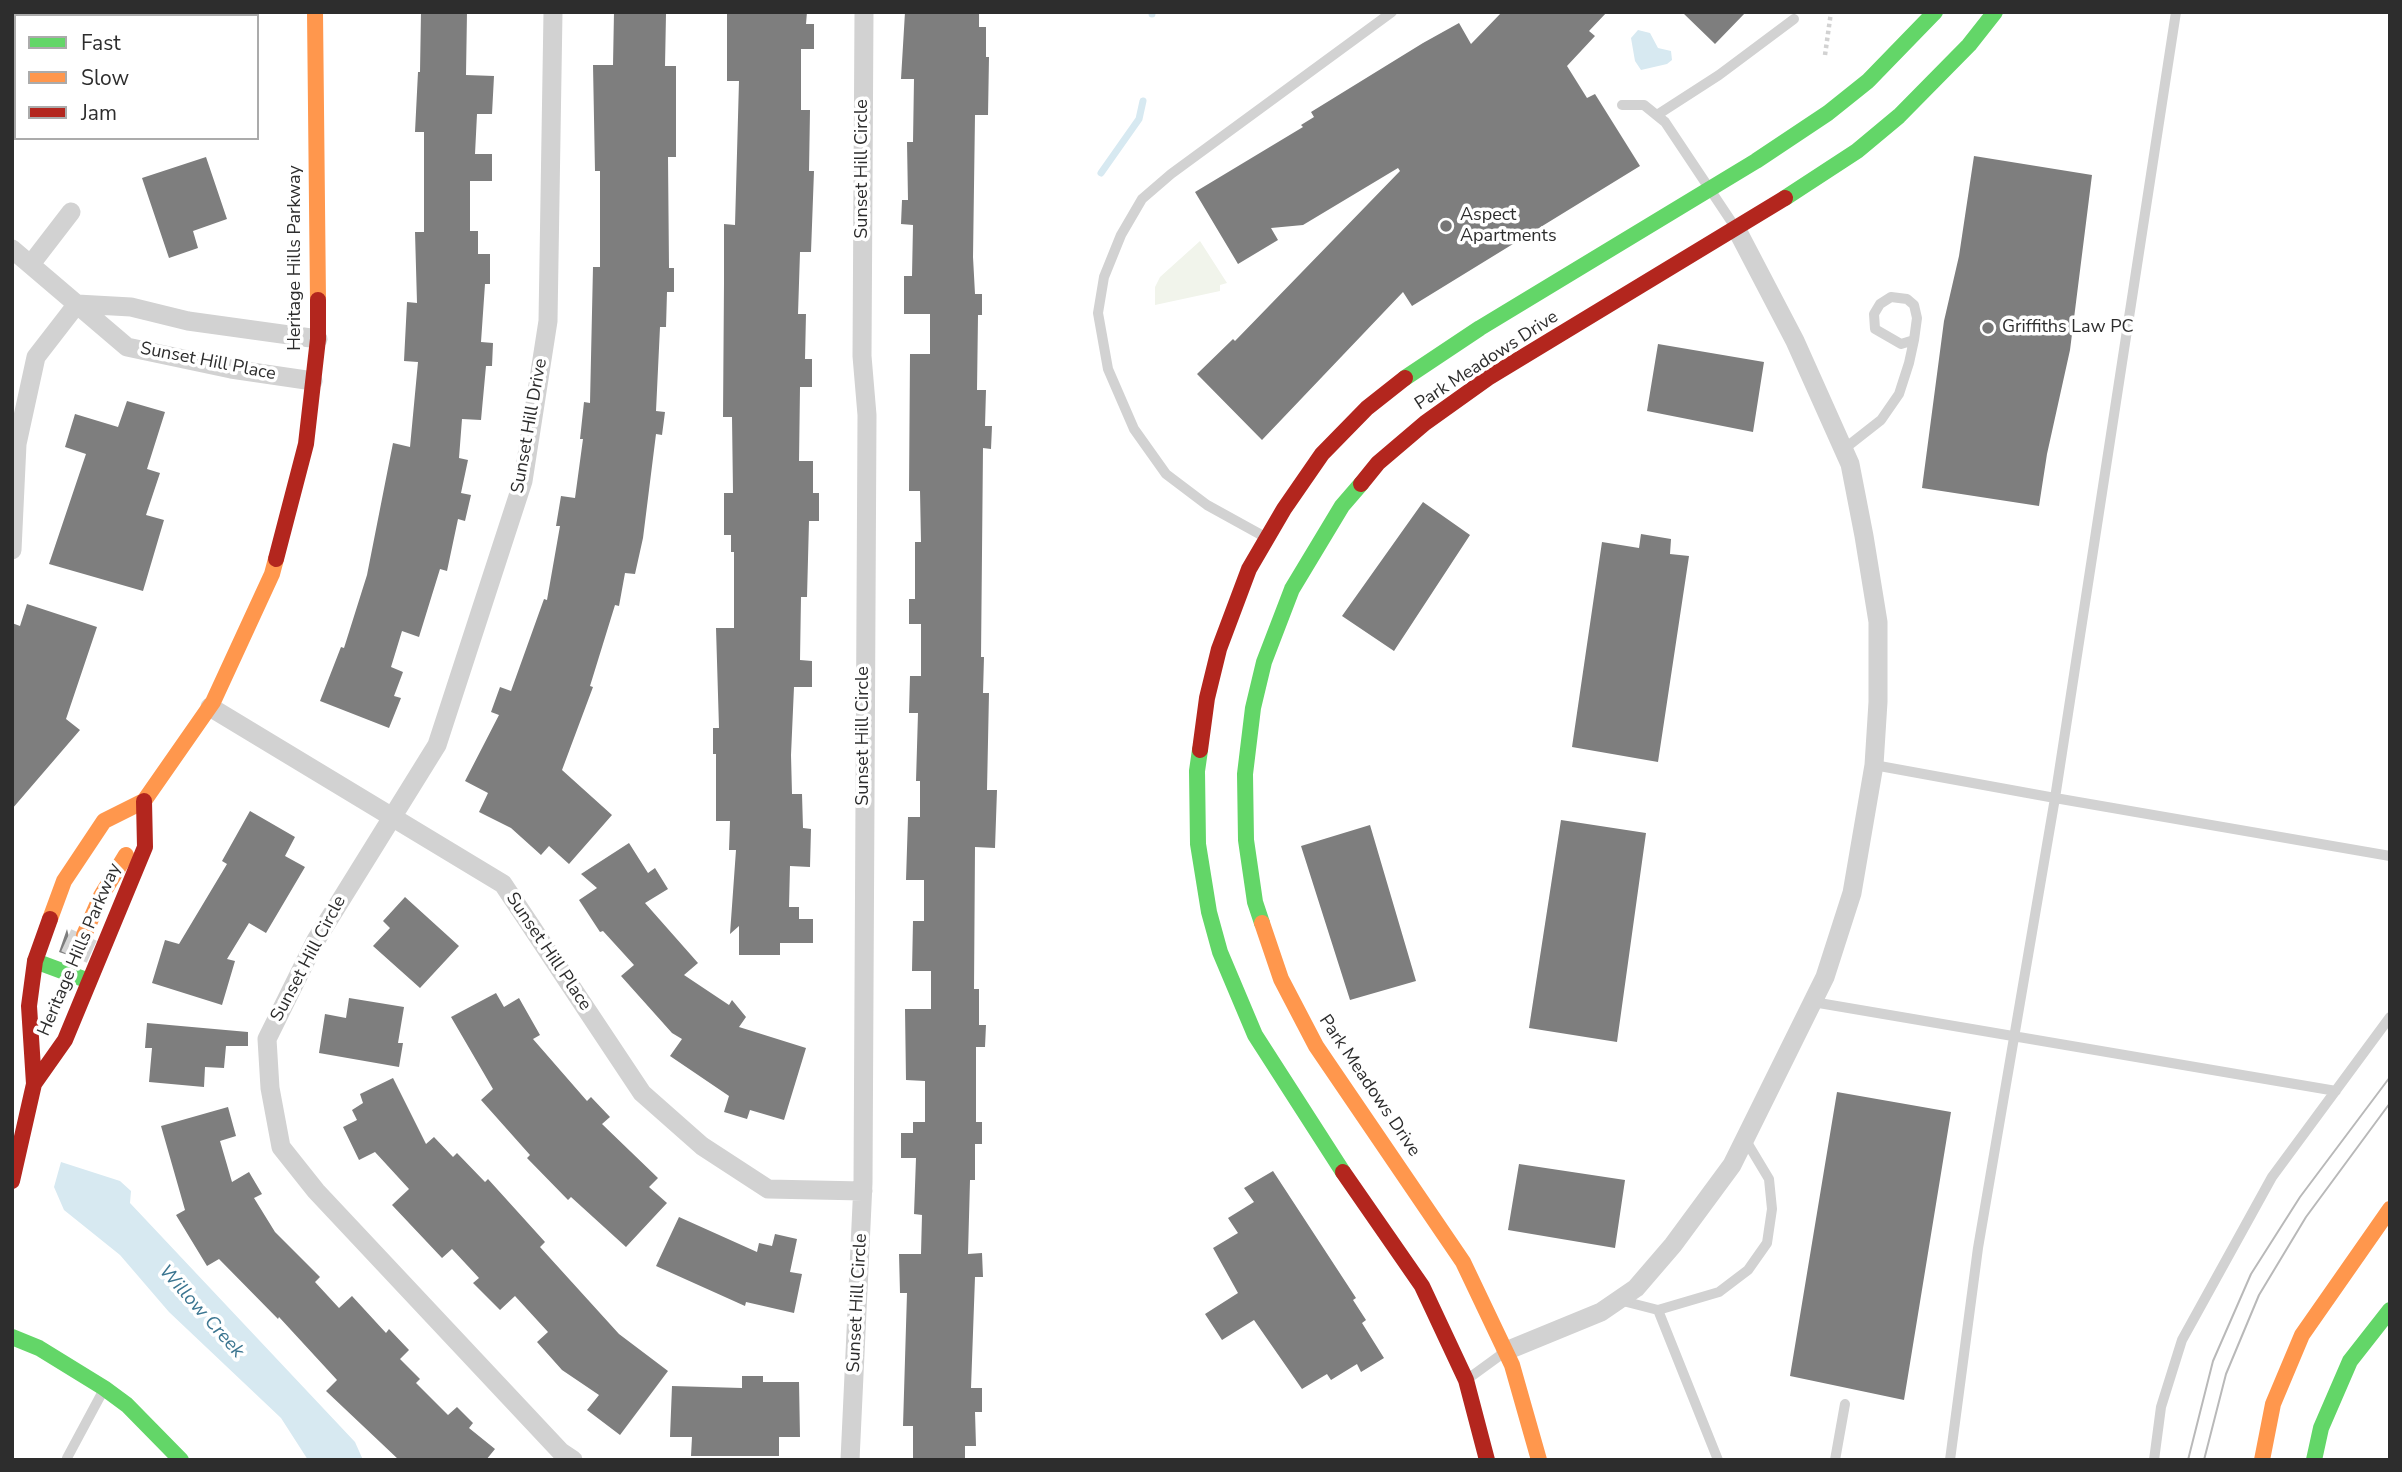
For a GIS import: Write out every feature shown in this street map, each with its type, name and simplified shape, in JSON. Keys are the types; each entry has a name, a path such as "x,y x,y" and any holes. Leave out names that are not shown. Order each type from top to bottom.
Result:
{"main road":[{"name":"Heritage Hills Parkway","path":"84,936 64,881 104,821 144,801 210,707 272,574 306,444 318,339 315,12"},
{"name":"Park Meadows Drive","path":"1488,1460 1466,1380 1454,1348 1422,1286 1305,1116 1255,1035 1220,952 1209,912 1198,844 1198,795 1207,698 1232,609 1267,538 1322,454 1367,408 1420,367 1480,328 1708,190 1828,113 1868,81 1935,12"},
{"name":"Park Meadows Drive","path":"1539,1460 1506,1351 1463,1262 1317,1046 1281,979 1255,902 1246,840 1245,774 1253,708 1265,662 1292,589 1342,506 1378,463 1424,423 1488,378 1737,230 1857,151 1899,116 1969,45 1995,12"},
{"name":"Heritage Hills Parkway","path":"34,1084 65,1040 145,847 144,801"},
{"name":"Heritage Hills Parkway","path":"12,1181 34,1084 29,1006 35,961 74,910 101,896 145,825"},
{"name":"Heritage Hills Parkway","path":"68,973 74,957"},
{"path":"35,961 89,981"},
{"path":"2262,1460 2273,1404 2302,1335 2390,1209"},
{"path":"2314,1460 2325,1417 2350,1361 2390,1310"},
{"path":"12,1337 39,1349 104,1388 152,1428 181,1460"}],"street":[{"name":"Sunset Hill Drive","path":"393,815 437,745 523,481 548,321 553,12"},
{"name":"Sunset Hill Circle","path":"850,1460 863,1191 867,415 862,356 864,12"},
{"path":"32,264 71,212"},
{"path":"1506,1351 1601,1312 1636,1288 1673,1245 1732,1165 1825,977 1852,893 1874,765 1878,622 1850,464 1795,341 1737,230"},
{"name":"Sunset Hill Place","path":"12,249 127,346 231,369 313,381"},
{"name":"Sunset Hill Place","path":"77,304 131,307 188,321 318,339"},
{"path":"12,550 17,444 36,357 77,304"},
{"name":"Sunset Hill Place","path":"210,707 393,815 503,884 642,1093 702,1146 768,1189 863,1191"},
{"name":"Sunset Hill Circle","path":"393,815 316,940 267,1039 270,1088 281,1147 325,1201 561,1452 573,1460"}],"lane":[{"path":"1267,538 1207,505 1166,474 1134,429 1108,369 1098,313 1104,277 1121,234 1142,199 1171,174 1392,12"},
{"path":"1950,1460 1978,1248 2055,798 2176,12"},
{"path":"1657,115 1719,75 1794,19"},
{"path":"1622,106 1644,106 1665,122 1737,230"},
{"path":"1844,449 1881,420 1899,394 1914,340 1917,318 1914,305 1907,299 1891,297 1880,304 1874,314 1875,329 1900,344 1914,340"},
{"path":"1874,765 2390,856"},
{"path":"1812,1002 2336,1091"},
{"path":"2154,1460 2161,1407 2182,1340 2272,1177 2390,1017"},
{"path":"1618,1300 1658,1310 1719,1292 1748,1270 1767,1242 1772,1209 1769,1179 1745,1139"},
{"path":"1658,1310 1717,1460"},
{"path":"1466,1380 1506,1351"},
{"path":"68,1458 104,1388"},
{"path":"1835,1460 1845,1404"}],"path":[{"path":"1825,55 1831,12"}],"shaded area":[{"path":"1200,241 1227,283 1220,285 1220,291 1155,305 1155,287 1160,277"}],"water":[{"path":"1638,30 1650,33 1658,48 1671,51 1672,60 1667,64 1641,70 1635,61 1631,38"},
{"name":"Willow Creek","path":"61,1162 120,1181 131,1191 130,1203 355,1442 363,1460 308,1460 281,1418 169,1312 120,1255 64,1210 54,1187"}],"building":[{"path":"421,12 467,12 466,75 494,76 492,114 477,114 475,154 492,154 492,181 470,181 470,231 478,231 478,254 490,254 490,284 485,284 481,342 493,343 492,366 486,366 481,420 462,419 459,458 468,460 461,493 471,495 465,521 458,519 447,571 440,569 419,637 402,631 391,667 403,672 394,696 401,698 389,728 320,701 341,647 344,648 367,575 393,443 410,447 418,362 404,361 407,302 417,303 415,232 424,232 424,132 415,132"},
{"path":"614,12 666,14 665,66 676,66 676,157 668,157 669,268 674,268 674,292 667,292 666,327 660,327 656,411 665,412 662,435 656,434 643,538 635,574 625,573 619,606 615,605 590,686 593,687 562,770 612,815 569,864 549,846 541,855 511,828 479,812 488,793 465,781 499,715 491,712 500,687 511,691 544,599 547,600 560,526 556,526 561,496 575,498 583,439 580,439 584,402 590,403 593,267 600,267 600,171 595,171 593,65 613,65"},
{"path":"727,12 807,12 806,24 814,24 814,49 801,49 801,110 810,110 809,171 814,171 811,252 800,252 798,314 806,314 805,359 812,359 812,387 800,387 799,461 813,461 813,493 819,493 819,521 809,521 807,597 801,597 800,660 812,661 812,687 794,687 791,755 792,794 802,794 803,828 811,829 810,867 790,866 789,907 799,907 799,919 813,919 813,943 780,943 780,955 739,955 739,926 730,934 736,850 729,850 730,821 716,821 716,754 713,754 713,728 719,728 716,628 734,628 734,552 731,552 731,535 724,535 724,493 733,493 732,417 723,417 724,224 735,225 739,81 727,81"},
{"path":"905,12 979,12 979,27 986,27 986,57 989,57 988,115 975,115 973,257 975,294 982,294 982,315 978,315 977,390 986,390 985,426 992,426 991,449 983,448 981,657 984,657 983,693 989,693 987,790 997,790 995,848 975,847 974,989 979,989 979,1025 986,1025 985,1047 976,1047 976,1122 982,1122 982,1144 975,1144 975,1180 970,1180 968,1254 982,1253 983,1277 975,1277 971,1388 982,1388 982,1412 975,1412 976,1446 965,1446 965,1460 913,1460 913,1426 903,1426 907,1293 900,1293 899,1254 921,1254 922,1215 914,1214 916,1158 901,1158 901,1133 913,1133 913,1122 925,1122 925,1081 906,1080 905,1009 931,1009 931,971 912,971 913,921 924,921 924,880 906,880 908,817 920,817 920,781 916,781 918,713 909,713 910,676 921,676 921,624 909,624 909,599 915,599 915,542 921,542 920,491 909,491 910,354 930,354 930,314 904,314 904,276 912,276 913,225 901,224 902,200 908,200 907,142 913,142 914,79 901,79"},
{"name":"Aspect Apartments","path":"1502,12 1607,12 1589,31 1595,36 1567,66 1587,98 1595,94 1640,166 1412,306 1403,292 1262,440 1197,374 1233,339 1235,341 1400,171 1398,168 1303,225 1271,228 1278,240 1238,264 1195,192 1303,127 1301,125 1314,117 1311,112 1423,43 1459,23 1471,44"},
{"path":"1682,12 1746,12 1715,44"},
{"path":"1974,156 2092,175 2070,350 2047,454 2039,506 1922,488 1944,321 1959,256"},
{"path":"206,157 227,219 193,231 198,248 169,258 142,178"},
{"path":"1658,344 1764,362 1753,432 1647,411"},
{"path":"127,401 165,412 147,469 160,473 146,515 164,520 143,591 49,564 86,454 65,447 75,414 118,427"},
{"path":"1423,502 1470,535 1394,651 1342,616"},
{"path":"1641,534 1671,539 1670,554 1689,556 1658,762 1572,747 1602,542 1639,548"},
{"path":"27,604 97,627 66,719 80,730 12,809 12,623 20,626"},
{"path":"250,811 295,837 285,856 305,867 266,933 249,923 227,959 235,961 222,1005 152,983 165,940 179,944 227,864 222,861"},
{"path":"1561,820 1646,833 1617,1042 1529,1028"},
{"path":"1370,825 1416,981 1350,1000 1301,846"},
{"path":"629,843 648,873 655,868 668,889 645,903 698,963 684,975 729,1005 732,1000 746,1017 739,1027 806,1048 784,1120 750,1110 747,1119 724,1112 729,1096 670,1056 682,1039 672,1033 621,976 634,965 603,931 600,932 579,900 597,888 581,874"},
{"path":"405,897 459,946 420,988 373,946 390,928 383,921"},
{"path":"67,929 71,945 84,951 80,959 59,952"},
{"path":"496,993 504,1007 519,998 540,1035 533,1039 587,1101 591,1097 610,1117 602,1124 658,1178 649,1187 667,1203 626,1247 571,1197 568,1200 527,1158 530,1155 481,1100 493,1089 451,1017"},
{"path":"349,998 404,1007 398,1043 403,1043 399,1067 319,1053 325,1014 346,1018"},
{"path":"147,1023 248,1032 248,1046 226,1046 224,1068 205,1067 204,1087 149,1082 152,1048 145,1048"},
{"path":"393,1078 426,1144 434,1137 453,1157 457,1153 485,1182 488,1179 545,1242 540,1247 619,1334 668,1371 620,1435 587,1410 599,1395 562,1370 537,1342 548,1332 515,1296 500,1310 473,1283 479,1278 452,1249 442,1258 392,1205 409,1189 375,1152 359,1160 343,1127 357,1120 352,1110 363,1103 360,1094"},
{"path":"1837,1092 1951,1112 1904,1400 1790,1376"},
{"path":"228,1107 236,1136 220,1141 232,1182 249,1172 262,1194 254,1198 275,1232 320,1277 315,1282 339,1308 352,1296 386,1333 389,1329 409,1350 400,1359 420,1379 416,1383 448,1415 457,1407 473,1423 469,1428 495,1449 486,1460 399,1460 326,1391 337,1380 279,1317 278,1319 219,1259 207,1266 176,1215 185,1210 161,1126"},
{"path":"1519,1164 1625,1180 1615,1248 1508,1230"},
{"path":"1273,1171 1356,1298 1353,1300 1366,1320 1362,1323 1384,1358 1361,1372 1357,1364 1331,1380 1327,1374 1302,1389 1254,1320 1222,1340 1205,1314 1238,1293 1213,1248 1238,1233 1228,1218 1254,1202 1244,1188"},
{"path":"679,1217 757,1252 759,1243 772,1246 775,1234 797,1239 790,1272 802,1274 794,1313 746,1302 745,1306 656,1266"},
{"path":"742,1376 763,1376 763,1382 799,1382 800,1437 779,1437 779,1456 691,1456 692,1437 670,1437 672,1386 742,1388"}],"waterway":[{"path":"1101,173 1139,119 1143,101"}],"tunnel":[{"path":"74,957 84,935"}],"tram line":[{"path":"2188,1460 2213,1361 2251,1274 2300,1197 2390,1077"},
{"path":"2204,1460 2226,1374 2259,1295 2306,1217 2390,1103"}],"traffic: fast":[{"path":"1405,378 1480,328 1756,161 1828,113 1868,81 1935,12"},
{"path":"1785,198 1857,151 1899,116 1969,45 1995,12"},
{"path":"1262,923 1255,902 1246,840 1245,774 1253,708 1264,662 1292,589 1342,506 1361,484"},
{"path":"1200,750 1197,771 1198,844 1209,912 1220,952 1255,1035 1343,1172"},
{"path":"35,961 89,981"},
{"path":"2314,1460 2321,1428 2350,1361 2390,1310"},
{"path":"12,1337 39,1348 104,1388 127,1405 181,1460"}],"traffic: slow":[{"path":"315,12 318,300"},
{"path":"50,919 64,881 104,821 144,801 213,702 272,574 276,559"},
{"path":"84,935 101,896 126,855"},
{"path":"1262,923 1281,979 1316,1046 1463,1262 1512,1365 1539,1460"},
{"path":"2262,1460 2273,1404 2302,1335 2390,1209"}],"traffic: jam":[{"path":"1361,484 1378,463 1425,423 1488,378 1785,198"},
{"path":"276,559 306,444 318,339 318,300"},
{"path":"1200,750 1207,698 1219,649 1249,569 1284,509 1322,454 1367,408 1405,378"},
{"path":"34,1084 65,1040 145,847 144,801"},
{"path":"12,1181 34,1084 29,1006 35,961 50,919"},
{"path":"1343,1172 1422,1286 1466,1380 1487,1460"}],"place":[{"name":"Aspect Apartments","path":"1446,226"},
{"name":"Griffiths Law PC","path":"1988,328"}]}
